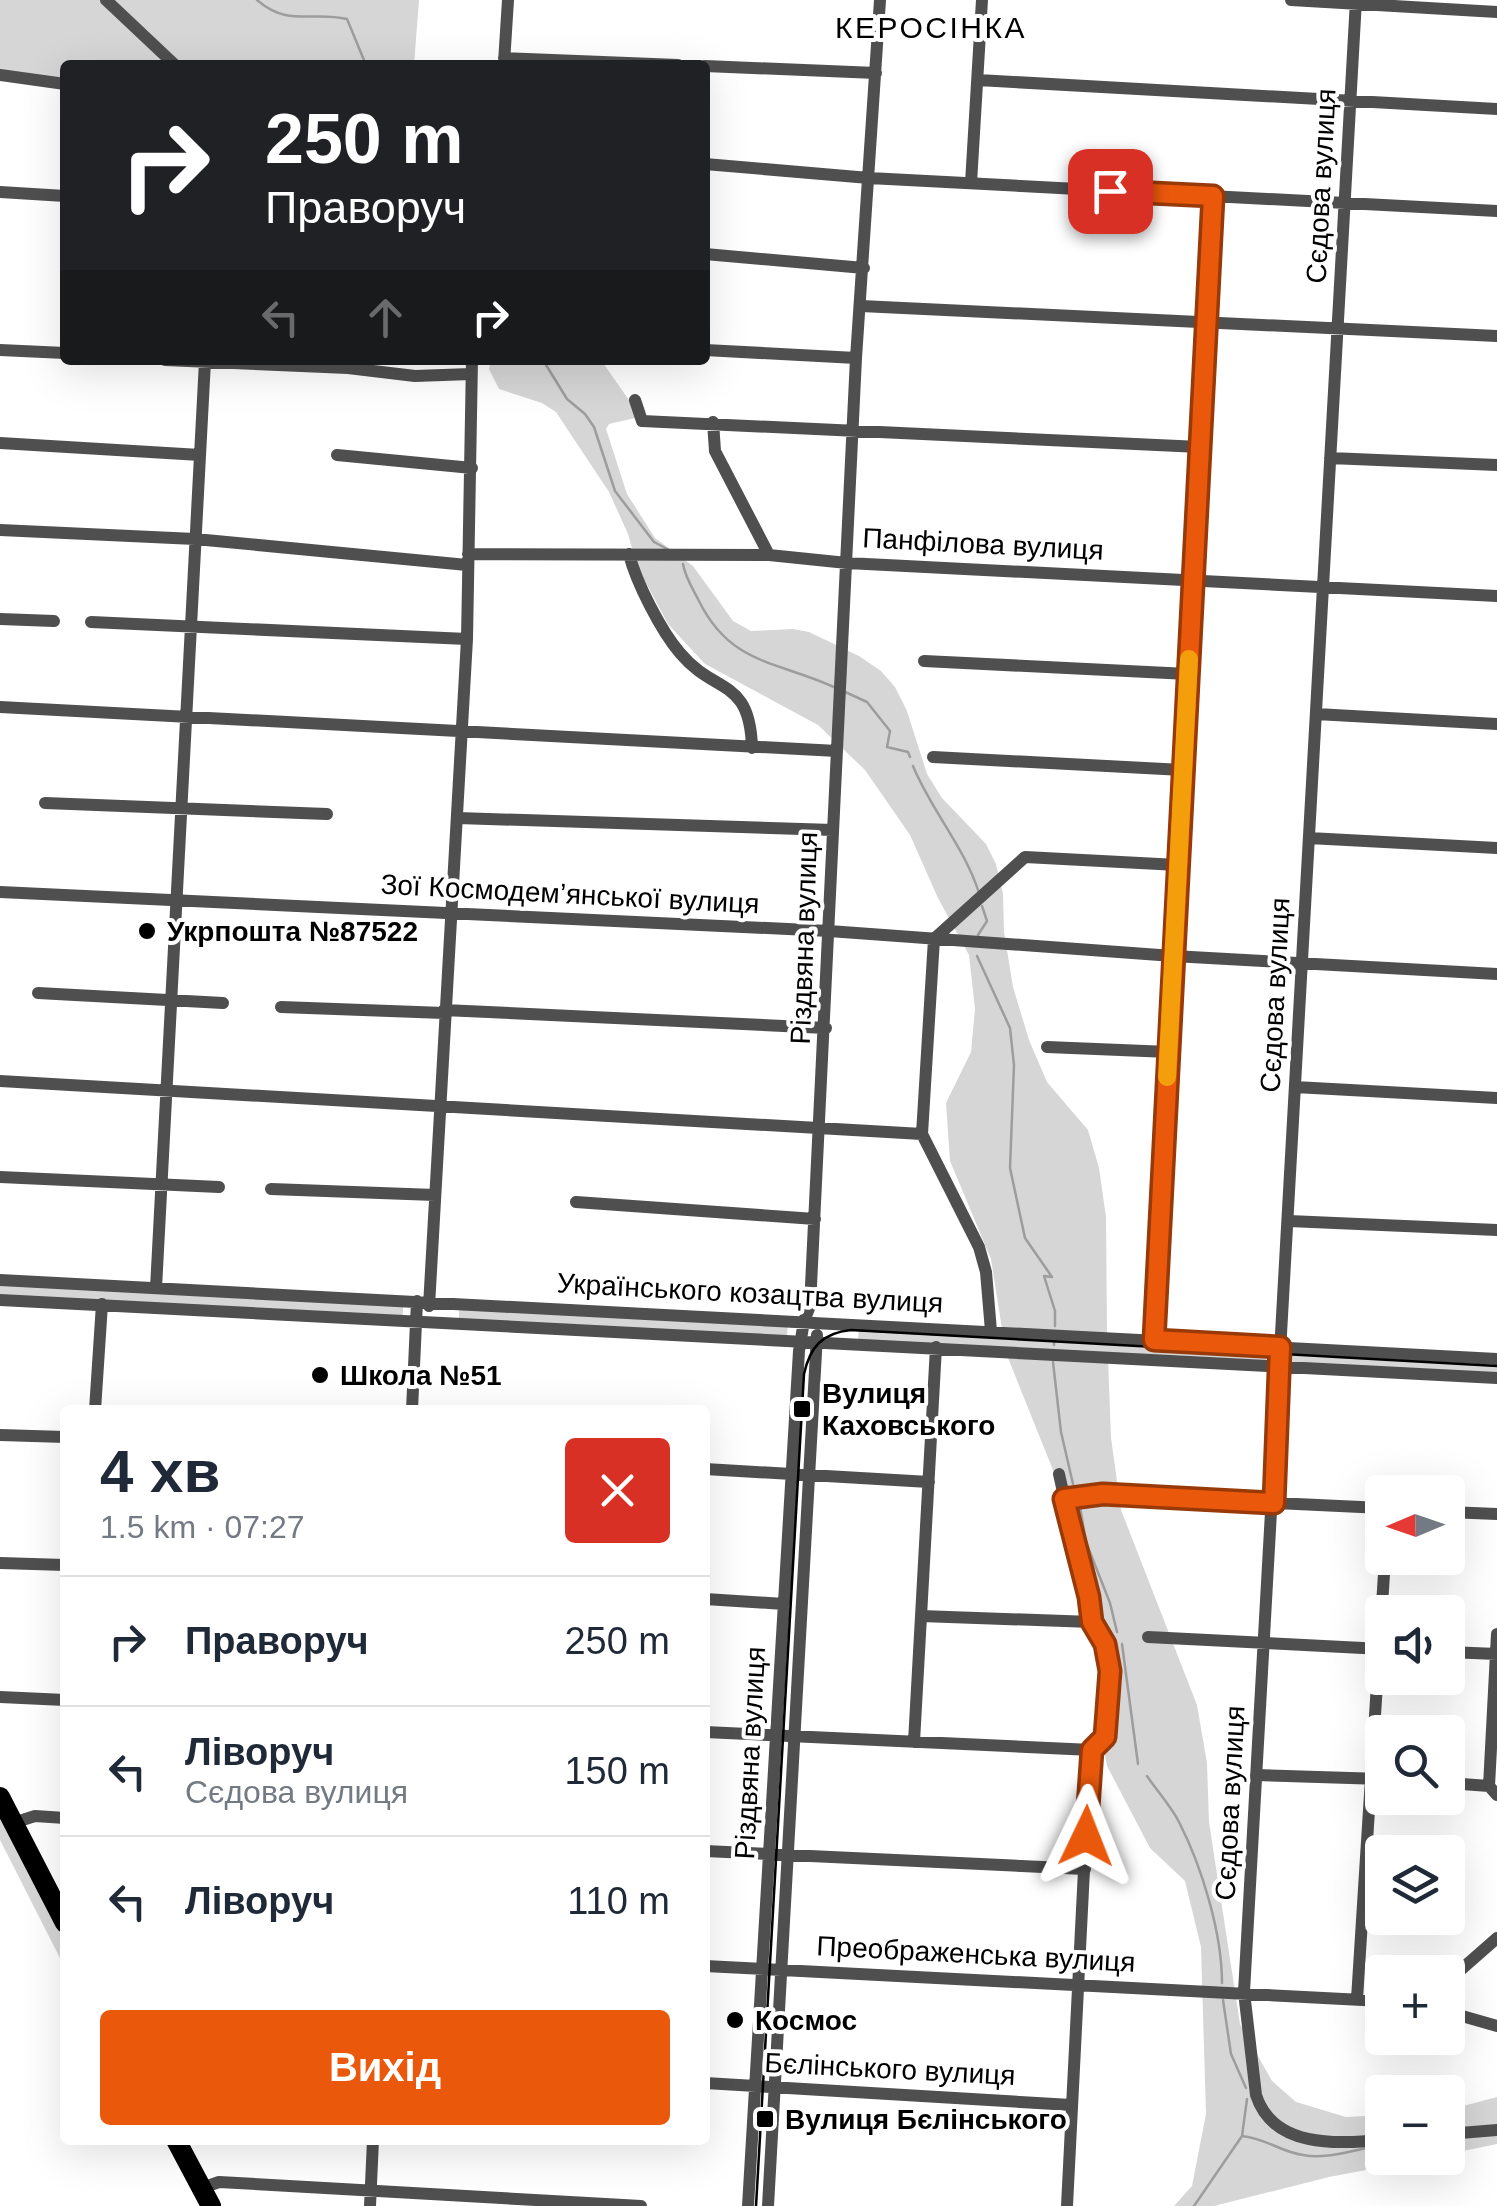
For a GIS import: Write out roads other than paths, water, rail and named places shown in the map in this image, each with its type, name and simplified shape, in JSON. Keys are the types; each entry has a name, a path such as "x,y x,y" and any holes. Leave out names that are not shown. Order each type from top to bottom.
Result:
{"highway":[{"path":"0,1797 60,1913"},
{"path":"179,2145 206,2197"}],"street":[{"path":"106,0 170,60"},
{"path":"504,60 508,0"},
{"name":"Різдвяна вулиця","path":"768,2206 818,1340 810,1321 810,1306 826,1028 832,830 856,358 880,0"},
{"path":"972,183 982,0"},
{"path":"1291,0 1497,12"},
{"name":"Сєдова вулиця","path":"1356,2 1244,1992 1256,2095 1270,2123 1283,2132 1329,2142 1365,2141"},
{"path":"710,66 876,74"},
{"path":"0,76 60,83"},
{"path":"978,80 1497,108"},
{"path":"710,164 869,178 1497,211"},
{"path":"0,192 60,196"},
{"path":"1154,1340 1213,196"},
{"path":"710,254 864,268"},
{"path":"862,306 1497,336"},
{"path":"0,350 60,353"},
{"path":"710,350 856,358"},
{"path":"156,1288 205,365"},
{"path":"287,365 415,376 472,367 467,640 458,818 435,1195 413,1405"},
{"path":"635,400 642,422 713,422 1200,447"},
{"path":"713,422 715,451 769,555"},
{"path":"0,443 200,455"},
{"path":"337,455 472,468"},
{"path":"1330,458 1497,465"},
{"name":"Панфілова вулиця","path":"0,530 195,539 467,560 629,554 769,555 847,563 1497,596"},
{"path":"629,554 650,602 682,656 739,696 751,723 752,748"},
{"path":"0,618 54,621"},
{"path":"91,622 467,640"},
{"path":"924,661 1188,674"},
{"path":"0,707 837,751"},
{"path":"1316,714 1497,724"},
{"path":"933,757 1183,770"},
{"path":"45,803 327,814"},
{"path":"458,818 832,830"},
{"path":"1309,838 1497,848"},
{"path":"991,1331 980,1247 922,1134 934,939 1025,857 1178,865"},
{"name":"Зої Космодем’янської вулиця","path":"0,892 829,931 1497,974"},
{"path":"38,994 223,1003"},
{"path":"281,1007 826,1028"},
{"path":"1047,1047 1169,1052"},
{"path":"0,1081 922,1134"},
{"path":"1295,1087 1497,1098"},
{"path":"0,1177 219,1187"},
{"path":"270,1189 435,1195"},
{"path":"576,1202 815,1220"},
{"path":"1289,1221 1497,1230"},
{"name":"Українського козацтва вулиця","path":"0,1280 1497,1359"},
{"name":"Українського козацтва вулиця","path":"0,1300 1497,1378"},
{"path":"94,1405 102,1304"},
{"name":"Різдвяна вулиця","path":"748,2206 800,1340 810,1321"},
{"path":"914,1742 936,1347"},
{"path":"0,1436 60,1437"},
{"path":"710,1469 928,1482"},
{"path":"1059,1474 1092,1622 1105,1644 1111,1689 1105,1737 1092,1750 1068,2206"},
{"path":"1064,1499 1103,1494 1365,1507"},
{"path":"1465,1513 1497,1514"},
{"path":"0,1563 60,1565"},
{"path":"710,1599 784,1604"},
{"path":"921,1616 1092,1622"},
{"path":"1465,1786 1493,1790 1497,1634"},
{"path":"1148,1637 1365,1648"},
{"path":"1465,1653 1496,1654"},
{"path":"0,1697 60,1700"},
{"path":"710,1732 1092,1750"},
{"path":"1256,1775 1365,1779"},
{"path":"1357,1999 1373,1815"},
{"path":"14,1823 35,1816 60,1818"},
{"path":"710,1850 1085,1869"},
{"path":"1465,1966 1497,1938"},
{"name":"Преображенська вулиця","path":"710,1966 1365,2000"},
{"path":"1465,2017 1497,2026"},
{"name":"Бєлінського вулиця","path":"710,2083 1071,2105"},
{"path":"1465,2133 1497,2130"},
{"path":"370,2206 374,2145"},
{"path":"206,2197 219,2182 641,2206"}],"waterway":[{"path":"257,0 290,16 347,19 364,60"},
{"path":"546,365 567,399 594,427 615,491 654,542 669,550"},
{"path":"683,564 699,601 726,638 758,659 836,688"},
{"path":"843,691 867,702 890,731 887,747 908,752 910,757"},
{"path":"913,766 979,893"},
{"path":"978,935 987,921 982,906"},
{"path":"977,956 1010,1028 1014,1065 1010,1168 1025,1238 1052,1277 1044,1276 1055,1311 1055,1326"},
{"path":"1053,1362 1061,1432 1073,1484"},
{"path":"1079,1501 1086,1542 1117,1632"},
{"path":"1122,1644 1138,1764"},
{"path":"1147,1776 1176,1816 1195,1859 1214,1922 1222,1983"},
{"path":"1223,2000 1231,2054 1246,2088"},
{"path":"1194,2206 1242,2136 1247,2099"},
{"path":"1242,2136 1313,2156 1365,2149"}],"tram line":[{"path":"756,2206 804,1374 819,1343 832,1334 851,1330 1497,1366"}],"place":[{"name":"Укрпошта №87522","path":"147,931"},
{"name":"Школа №51","path":"320,1375"},
{"name":"Вулиця Каховського","path":"802,1409"},
{"name":"Космос","path":"735,2020"},
{"name":"Вулиця Бєлінського","path":"765,2119"}],"district":[{"name":"КЕРОСІНКА","path":"931,27"}]}
